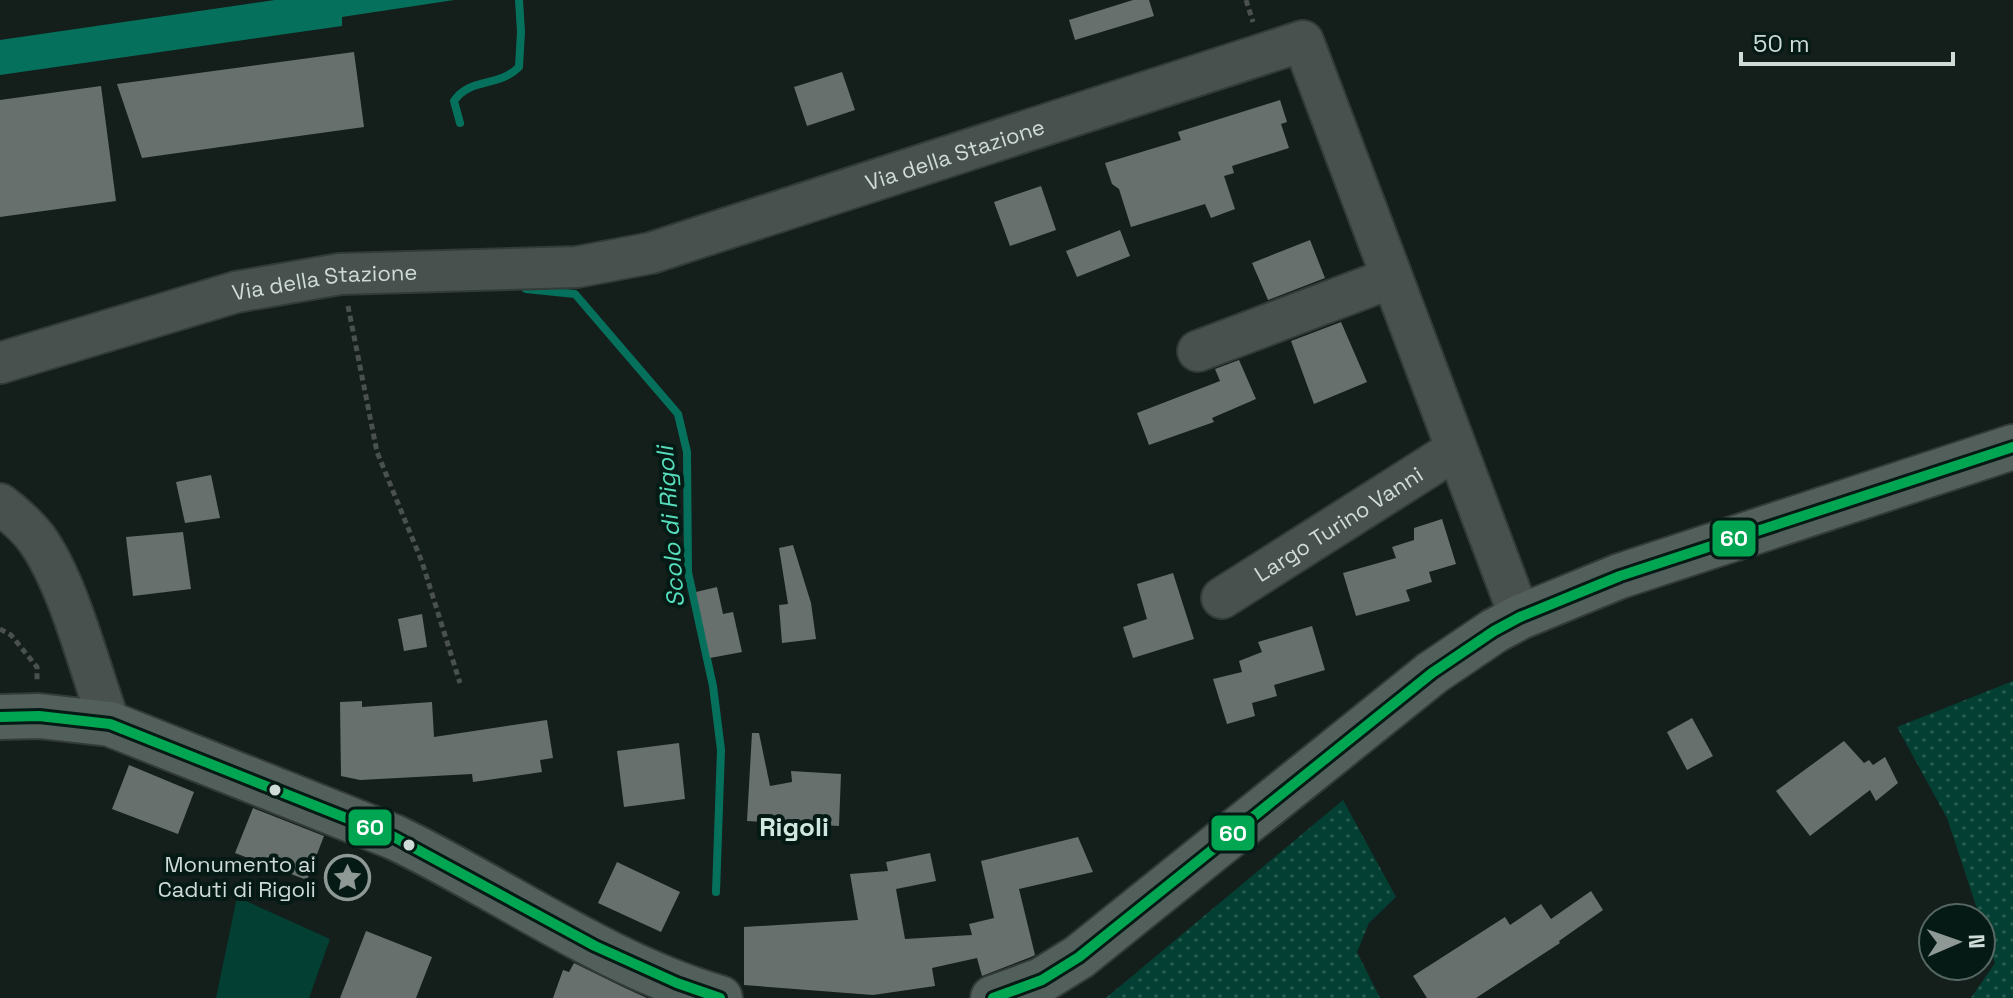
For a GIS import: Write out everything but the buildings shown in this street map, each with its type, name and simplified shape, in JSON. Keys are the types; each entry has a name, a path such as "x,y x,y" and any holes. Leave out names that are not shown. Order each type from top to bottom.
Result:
{"main road":[{"path":"993,998 1042,980 1079,957 1432,673 1494,631 1520,617 1620,576 2013,447"},
{"path":"0,717 39,716 110,724 394,837 439,858 630,963 683,987 720,998"}],"street":[{"name":"Via della Stazione","path":"0,363 236,292 340,274 577,267 651,253 1303,41 1520,617"},
{"path":"1198,351 1391,278"},
{"name":"Largo Turino Vanni","path":"1222,598 1455,450"},
{"path":"0,504 35,537 49,560 64,593 110,724"}],"path":[{"path":"340,274 377,452 422,562 460,683"},
{"path":"0,629 11,635 21,649"}],"shaded area":[{"path":"275,0 454,0 342,17 342,26 0,75 0,40"},
{"path":"2013,681 2013,998 1971,998 1982,982 1997,982 1997,902 1975,902 1947,818 1897,727"},
{"path":"1343,800 1396,897 1369,923 1357,952 1380,998 1106,998"},
{"path":"237,897 330,939 309,998 216,998"}],"waterway":[{"name":"Scolo di Rigoli","path":"460,123 454,101 461,94 476,85 511,74 519,67 519,0"},
{"name":"Scolo di Rigoli","path":"526,289 575,294 678,414 687,452 688,572 713,686 721,750 716,892"}],"transit line":[{"name":"60","path":"993,998 1042,980 1079,957 1432,673 1494,631 1520,617 1620,576 2013,447"},
{"name":"60","path":"0,717 39,716 110,724 394,837 595,946 677,983 720,998"}],"place":[{"name":"Monumento ai Caduti di Rigoli","path":"347,877"}],"district":[{"name":"Rigoli","path":"794,827"}]}
